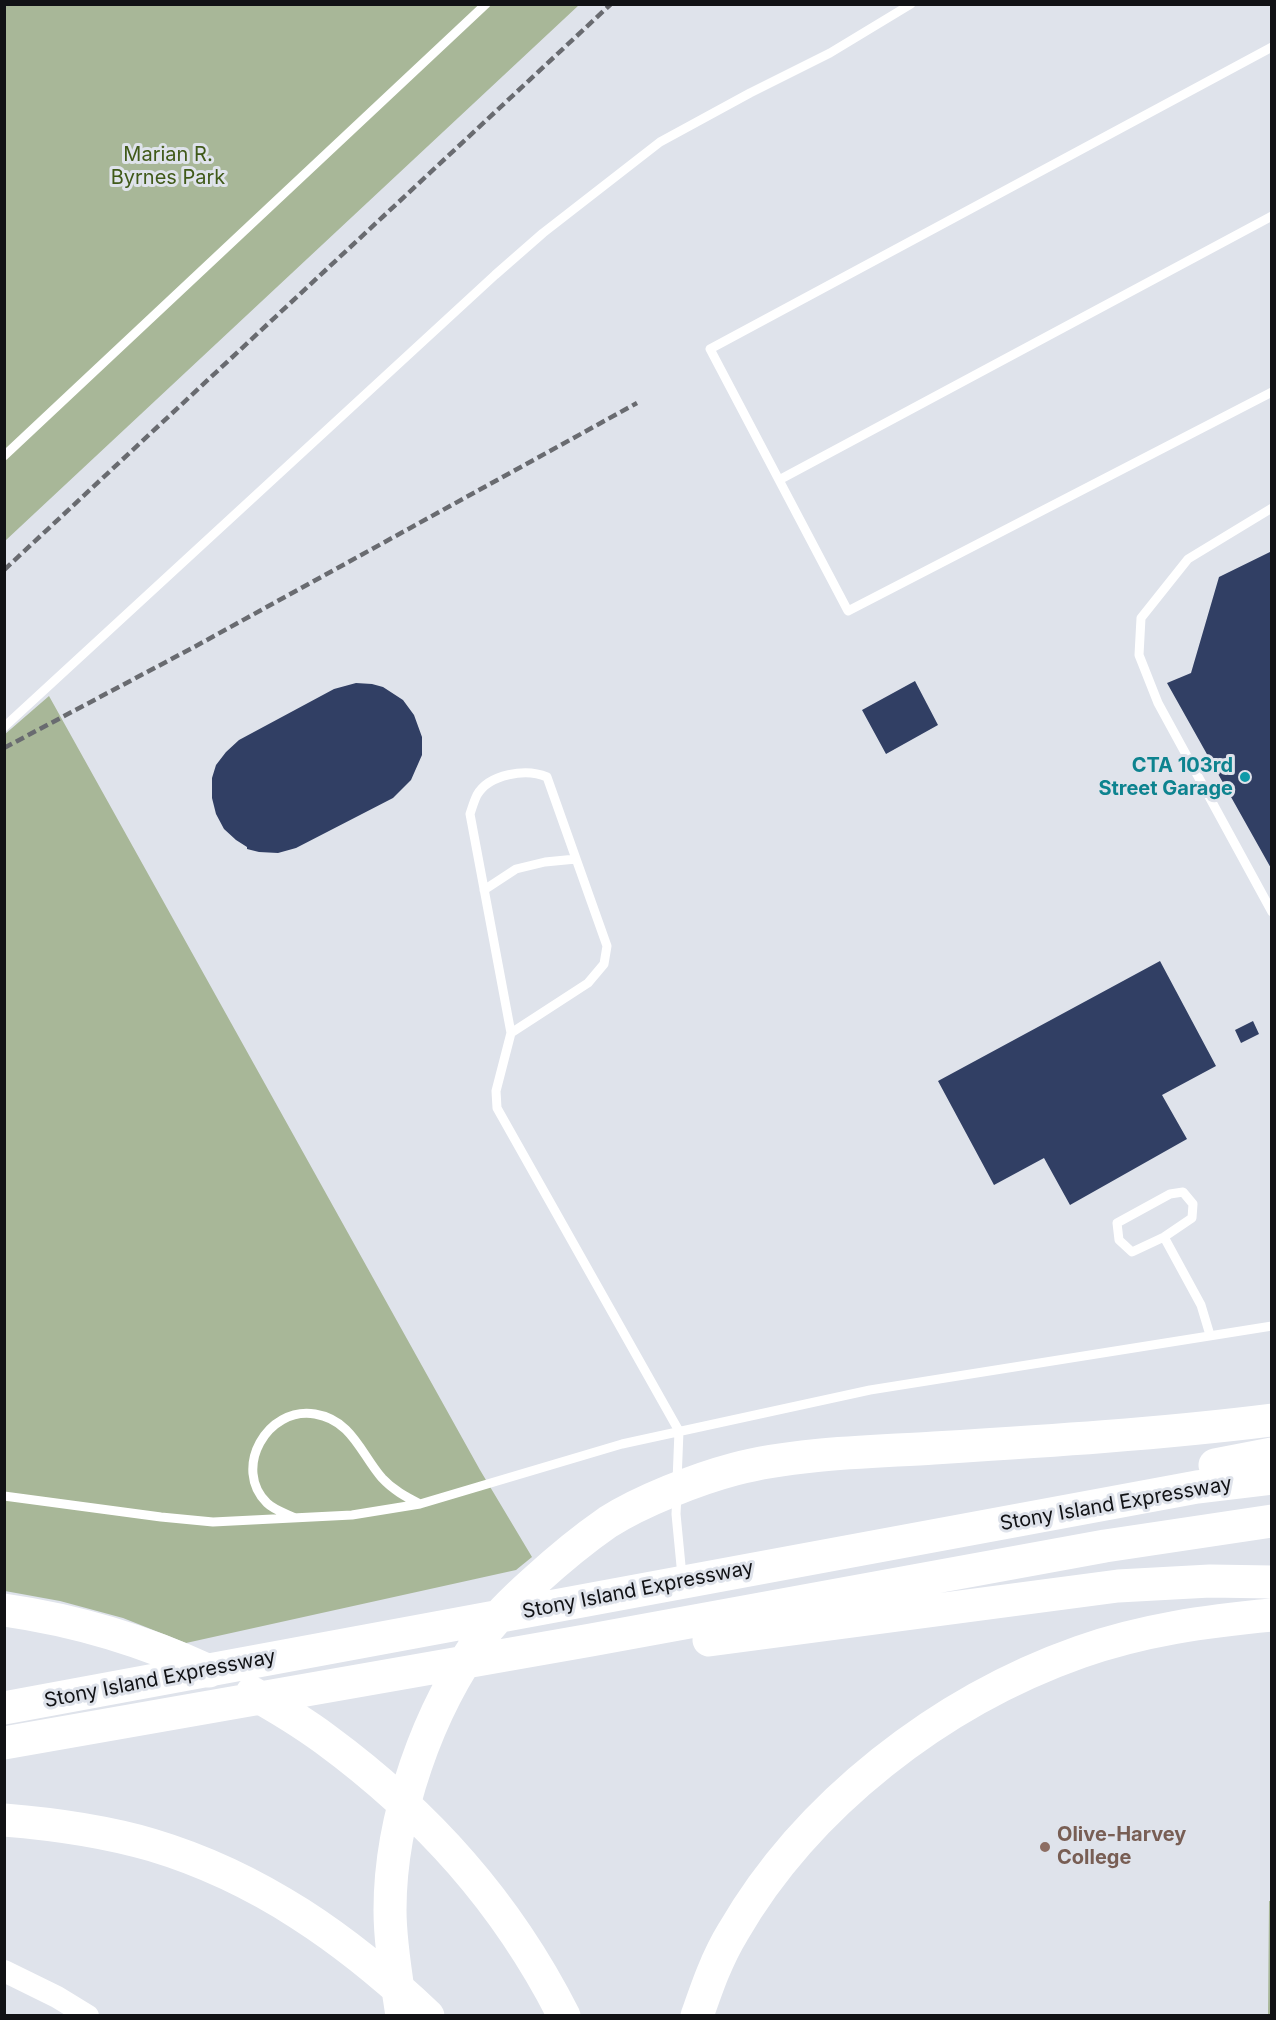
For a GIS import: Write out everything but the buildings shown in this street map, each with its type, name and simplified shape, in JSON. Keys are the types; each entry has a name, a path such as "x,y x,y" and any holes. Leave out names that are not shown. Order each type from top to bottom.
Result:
{"highway":[{"path":"402,2016 394,1964 390,1910 395,1850 407,1792 429,1731 452,1685 483,1635 518,1596 561,1557 610,1521 650,1501 735,1469 778,1461 844,1454 1206,1428 1272,1420"},
{"path":"926,1538 1005,1506 1272,1454"},
{"name":"Stony Island Expressway","path":"4,1708 1197,1487 1272,1478"},
{"name":"Stony Island Expressway","path":"4,1743 591,1640 1105,1546 1272,1521"},
{"path":"591,1640 663,1646 1118,1586 1210,1581 1272,1582"},
{"path":"4,1610 49,1616 131,1640 190,1662 247,1689 324,1738 381,1782 422,1820 479,1882 512,1926 564,2016"},
{"path":"697,2016 712,1976 732,1934 760,1890 789,1852 821,1817 864,1778 945,1718 1036,1669 1081,1652 1131,1637 1173,1628 1218,1620 1272,1615"},
{"path":"4,1820 53,1824 152,1845 246,1882 292,1907 343,1942 428,2016"}],"street":[{"path":"4,1971 57,1997 87,2016"}],"lane":[{"path":"4,456 486,4"},
{"path":"4,727 543,233 660,142 830,53 910,4"},
{"path":"1272,47 710,349 848,611 1272,392"},
{"path":"779,480 1272,216"},
{"path":"1272,508 1188,559 1141,618 1139,655 1158,703 1272,912"},
{"path":"511,1033 588,983 604,964 607,946 547,777 536,772 515,774 493,781 478,794 470,813 511,1033 496,1091 497,1108 680,1431 676,1515 683,1582"},
{"path":"484,890 516,869 545,862 576,860"},
{"path":"1183,1192 1193,1204 1192,1218 1164,1237 1132,1252 1119,1240 1117,1223 1170,1194 1183,1192"},
{"path":"1164,1237 1201,1305 1210,1335"},
{"path":"4,1496 213,1522 352,1515 420,1504 622,1444 870,1390 1272,1326"},
{"path":"296,1518 267,1504 256,1486 253,1468 258,1444 271,1427 292,1414 315,1414 335,1420 353,1436 382,1478 396,1491 420,1504"}],"green space":[{"name":"Marian R. Byrnes Park","path":"5,5 579,5 5,541"},
{"path":"49,696 480,1470 532,1557 516,1570 186,1643 123,1618 60,1601 5,1591 4,735"},
{"path":"1269,1901 1271,1901 1271,2016 1268,2015"}],"railway":[{"path":"4,570 611,4"},
{"path":"4,748 196,646 637,403"}],"place":[{"name":"CTA 103rd Street Garage","path":"1245,777"},
{"name":"Olive-Harvey College","path":"1045,1847"}]}
